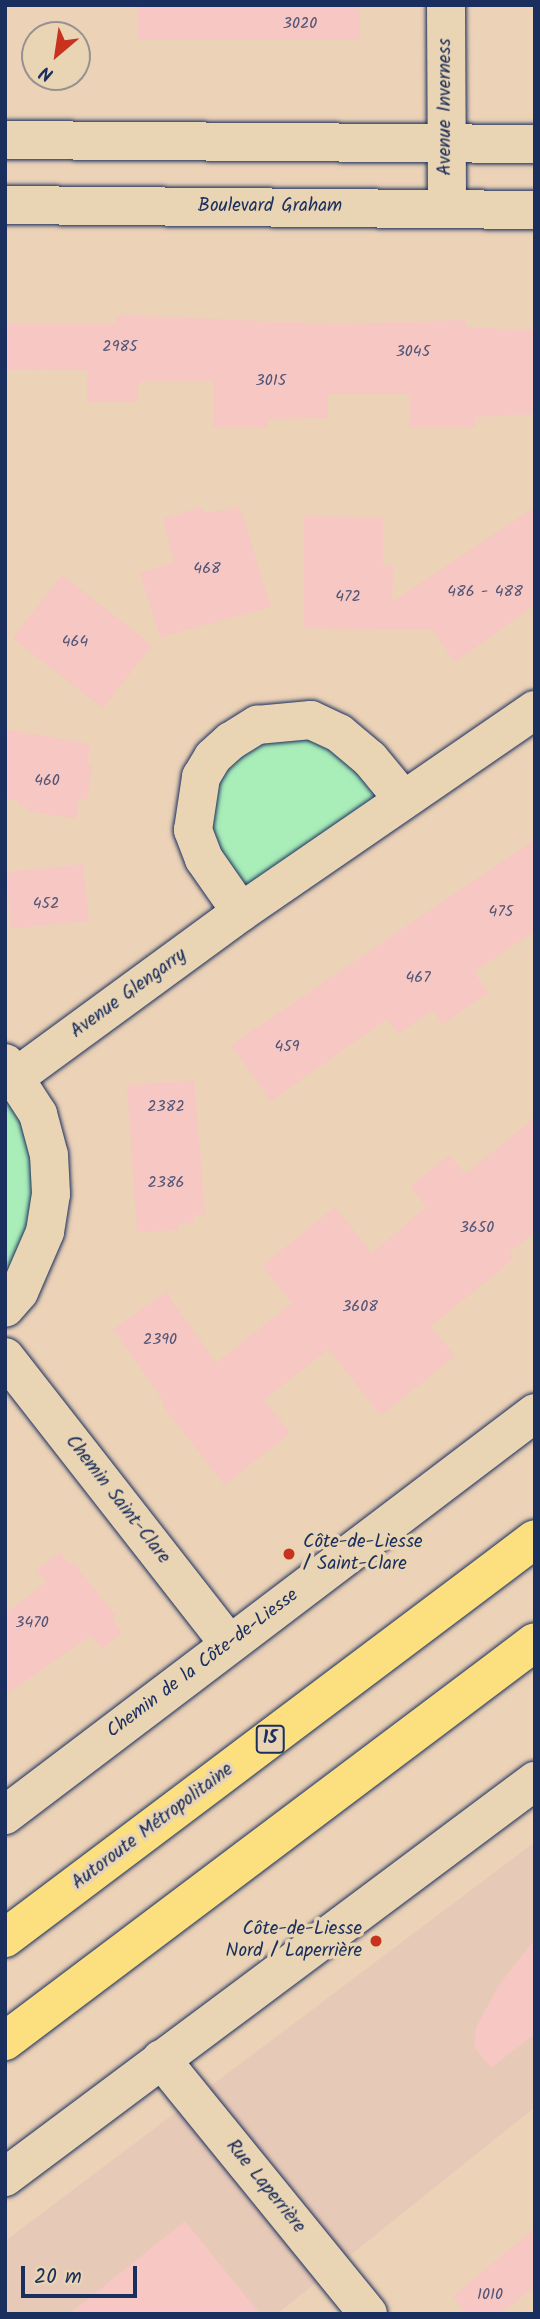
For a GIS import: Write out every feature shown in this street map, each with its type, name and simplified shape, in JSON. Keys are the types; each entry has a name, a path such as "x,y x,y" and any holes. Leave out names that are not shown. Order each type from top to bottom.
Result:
{"highway":[{"name":"Autoroute Métropolitaine","path":"5,1938 535,1539"},
{"path":"5,2041 535,1642"}],"street":[{"name":"Avenue Inverness","path":"446,5 447,208"},
{"path":"5,140 535,144"},
{"name":"Boulevard Graham","path":"5,205 535,210"},
{"name":"Avenue Glengarry","path":"11,1070 535,710"},
{"path":"241,912 204,859 192,831 194,799 201,777 213,757 231,741 257,725 311,720 339,733 370,759 403,799"},
{"path":"5,1308 19,1292 46,1232 51,1194 49,1155 38,1114 11,1070"},
{"name":"Chemin Saint-Clare","path":"5,1357 229,1644"},
{"name":"Chemin de la Côte-de-Liesse","path":"5,1815 535,1413"},
{"path":"5,2177 535,1781"},
{"name":"Rue Laperrière","path":"161,2059 369,2314"}],"shaded area":[{"path":"535,1842 535,2107 277,2314 5,2314 5,2241"}],"green space":[{"path":"285,719 403,799 241,912 194,799 201,777"},
{"path":"5,1063 49,1155 5,1308"}],"building":[{"path":"138,5 360,5 360,40 138,40"},
{"path":"116,315 336,324 465,320 465,327 535,330 535,414 475,417 475,427 409,427 409,394 328,394 328,418 268,419 268,428 213,427 213,381 143,381 138,384 138,402 87,402 87,370 5,369 5,324 116,324"},
{"path":"201,507 204,513 240,507 271,607 160,637 140,573 174,562 163,519"},
{"path":"535,507 535,605 455,662 433,630 304,628 304,516 383,517 383,565 393,565 392,602"},
{"path":"62,575 152,645 103,708 13,638"},
{"path":"5,729 90,744 87,764 92,765 87,800 79,798 76,819 28,811 29,807 18,805 19,801 5,798"},
{"path":"535,839 535,931 474,972 488,993 442,1024 433,1010 398,1034 387,1019 271,1101 231,1045"},
{"path":"83,864 89,921 11,929 5,872"},
{"path":"194,1080 205,1214 193,1215 193,1223 178,1224 179,1230 137,1232 127,1085"},
{"path":"535,1118 535,1232 509,1253 513,1258 503,1268 430,1326 455,1356 381,1415 328,1349 264,1400 290,1433 225,1485 162,1405 165,1403 113,1329 166,1292 216,1363 292,1303 262,1266 335,1207 372,1253 426,1207 410,1187 449,1155 465,1174"},
{"path":"60,1552 70,1565 73,1562 116,1616 112,1619 122,1632 102,1649 91,1635 5,1695 5,1614 46,1582 36,1570"},
{"path":"535,1939 535,2034 491,2068 474,2047 476,2028 498,1986"},
{"path":"185,2221 260,2314 69,2314"},
{"path":"535,2228 535,2286 501,2314 466,2314 453,2296"}],"place":[{"name":"Côte-de-Liesse / Saint-Clare","path":"289,1554"},
{"name":"Côte-de-Liesse Nord / Laperrière","path":"376,1941"}]}
